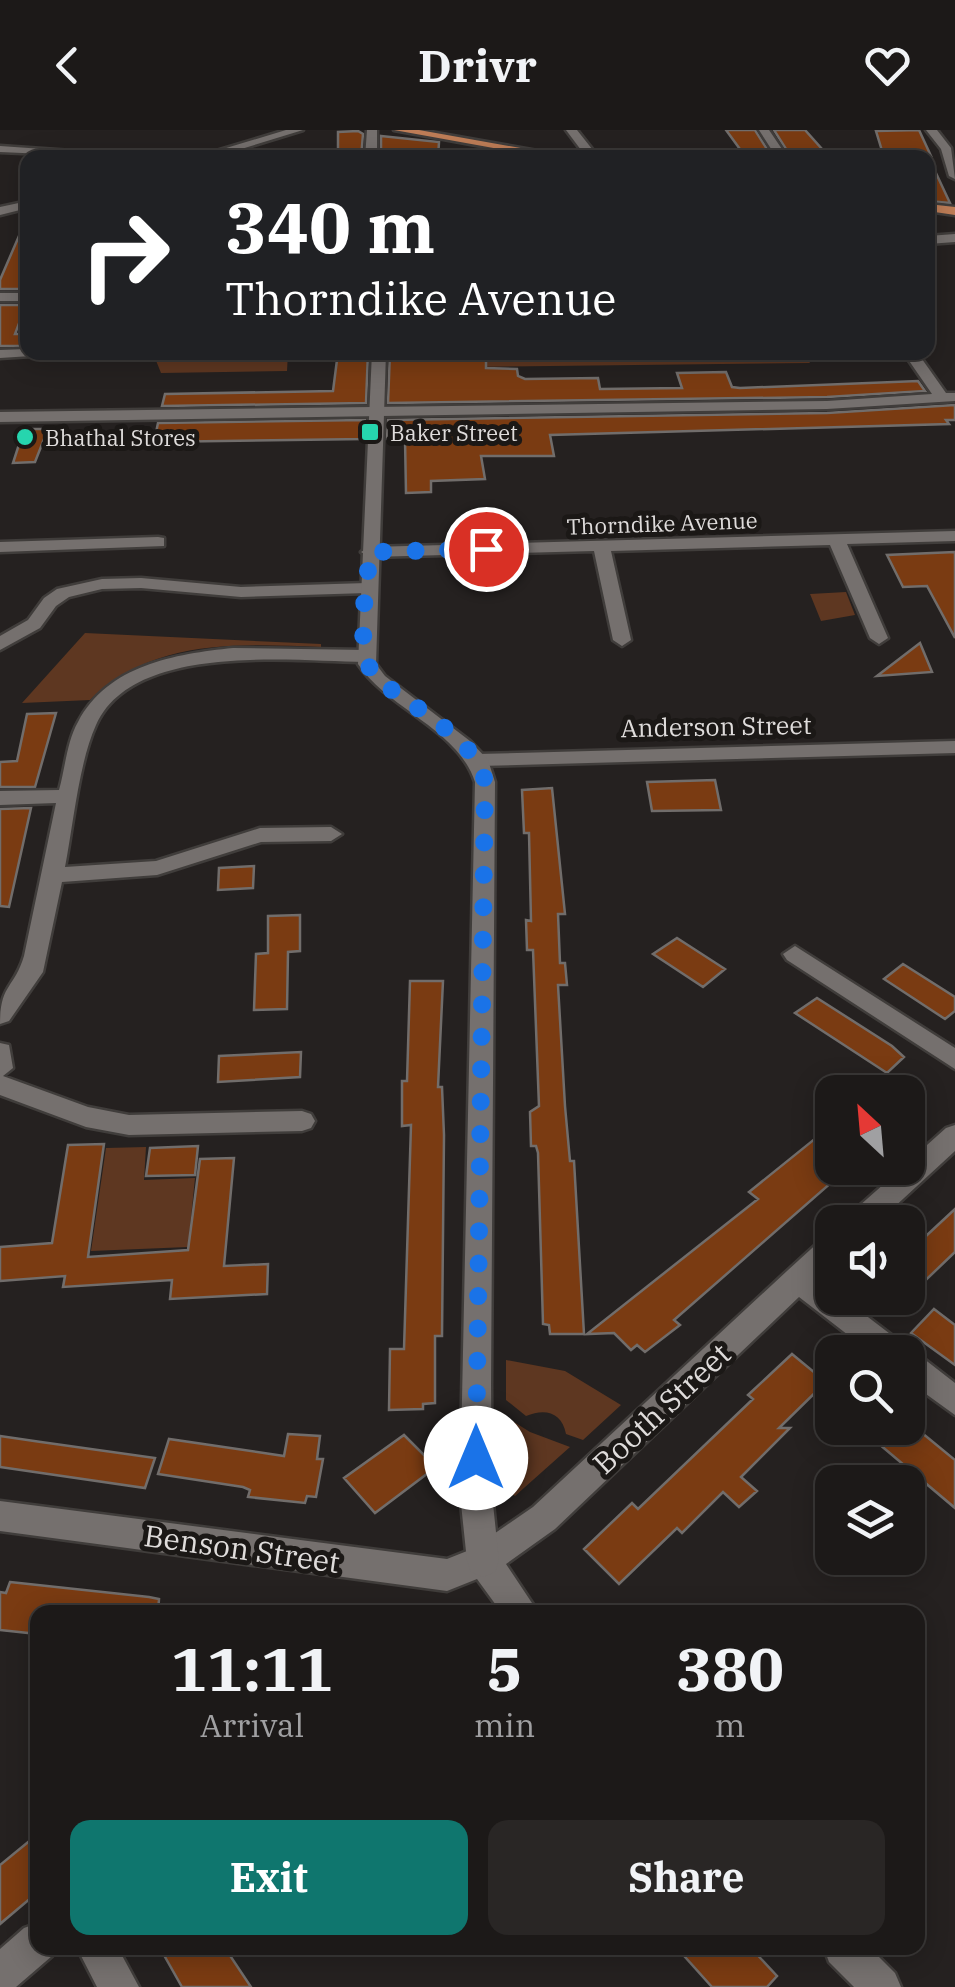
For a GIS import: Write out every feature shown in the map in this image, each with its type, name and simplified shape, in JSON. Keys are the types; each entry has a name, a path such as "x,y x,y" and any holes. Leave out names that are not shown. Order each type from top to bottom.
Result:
{"main road":[{"path":"399,130 492,150"}],"street":[{"path":"245,150 298,130"},
{"path":"571,130 587,150"},
{"path":"932,130 946,148 955,176"},
{"path":"379,360 365,656 378,680 478,760 485,782 476,1494 483,1562 516,1605"},
{"path":"917,360 948,398"},
{"path":"0,417 827,405 948,398"},
{"name":"Thorndike Avenue","path":"370,552 955,536"},
{"path":"837,540 879,638"},
{"path":"0,548 158,542"},
{"path":"120,582 129,544"},
{"path":"602,548 622,640"},
{"path":"0,644 34,624 50,602 63,593 120,582 241,592 367,588"},
{"path":"0,1015 31,972 68,796 91,715 116,689 139,674 167,664 217,654 365,656"},
{"name":"Anderson Street","path":"478,760 955,747"},
{"path":"0,798 68,796"},
{"path":"54,874 157,868 262,826 331,834"},
{"path":"795,954 955,1060"},
{"path":"0,1052 0,1068"},
{"path":"0,1085 86,1117 129,1125 302,1121"},
{"path":"879,1205 955,1135"},
{"name":"Booth Street","path":"483,1562 544,1518 815,1263"},
{"path":"797,1279 870,1335"},
{"path":"925,1377 955,1401"},
{"name":"Benson Street","path":"0,1516 420,1573 447,1575 483,1562"},
{"path":"0,1975 30,1949"},
{"path":"100,1955 119,1987"},
{"path":"850,1955 881,1987"}],"shaded area":[{"path":"156,360 288,360 287,371 161,373"},
{"path":"466,360 810,363 467,367"},
{"path":"846,592 855,615 821,621 810,594"},
{"path":"85,633 321,647 259,645 199,649 142,665 90,700 22,703"},
{"path":"146,1147 144,1180 195,1178 188,1247 91,1251 106,1148"},
{"path":"506,1360 565,1371 621,1405 583,1440 566,1434 561,1421 552,1414 526,1416 506,1400"},
{"path":"506,1417 530,1432 570,1447 515,1496 506,1489"}],"building":[{"path":"726,130 755,130 768,150 741,150"},
{"path":"774,130 805,130 823,150 787,150"},
{"path":"919,130 928,150 882,150 876,131"},
{"path":"338,132 363,134 362,150 338,150"},
{"path":"381,136 439,142 438,150 381,150"},
{"path":"935,171 950,203 935,202"},
{"path":"20,234 20,289 0,289 0,280"},
{"path":"0,305 20,305 15,334 20,334 20,346 0,346"},
{"path":"337,360 368,360 366,403 162,406 165,394 333,391"},
{"path":"390,360 486,360 486,368 517,369 518,376 525,379 598,378 600,389 682,388 677,373 726,372 732,387 740,388 918,381 925,391 827,397 388,403"},
{"path":"955,405 955,420 946,420 949,424 550,435 554,456 481,456 485,479 431,481 431,492 406,493 405,439 387,439 388,420 827,413"},
{"path":"365,420 364,439 154,442 158,423"},
{"path":"24,429 48,429 35,462 13,463"},
{"path":"955,552 955,638 927,586 903,587 887,555"},
{"path":"920,643 932,672 877,676"},
{"path":"56,713 35,787 0,787 0,762 17,761 27,714"},
{"path":"715,780 721,810 652,811 647,782"},
{"path":"552,788 565,914 558,914 560,963 565,963 567,985 558,985 565,1106 570,1161 574,1161 584,1334 550,1334 549,1325 543,1324 538,1153 536,1146 531,1146 530,1112 539,1106 533,950 527,950 526,920 531,921 529,833 524,833 522,790"},
{"path":"31,808 9,907 0,906 0,809"},
{"path":"254,866 253,888 218,890 219,868"},
{"path":"300,915 300,951 288,952 287,1009 254,1010 256,954 268,953 268,916"},
{"path":"677,938 725,969 703,987 653,954"},
{"path":"903,964 955,997 955,1011 945,1019 884,979"},
{"path":"410,981 443,981 438,1087 442,1087 444,1135 442,1336 435,1336 435,1403 423,1404 423,1409 389,1410 390,1349 404,1349 411,1125 402,1126 402,1081 407,1081"},
{"path":"817,998 904,1057 887,1073 795,1013"},
{"path":"301,1052 300,1077 218,1082 219,1056"},
{"path":"815,1139 815,1185 829,1185 674,1320 680,1325 645,1352 637,1345 631,1350 614,1333 587,1334 758,1199 749,1192"},
{"path":"104,1144 88,1257 188,1250 200,1159 234,1158 224,1266 268,1264 267,1294 170,1299 172,1280 63,1287 65,1276 0,1281 0,1247 52,1243 68,1145"},
{"path":"198,1146 195,1175 146,1176 150,1148"},
{"path":"955,1209 955,1252 925,1281 925,1235"},
{"path":"934,1309 955,1325 955,1365 925,1343 925,1335 911,1333"},
{"path":"792,1354 815,1373 815,1393 779,1428 790,1428 741,1477 757,1491 739,1507 723,1492 682,1533 677,1528 619,1584 584,1549 632,1503 638,1509 753,1399 748,1395"},
{"path":"288,1434 320,1436 317,1459 323,1459 316,1497 307,1496 305,1503 248,1497 250,1490 243,1487 158,1474 169,1439 284,1456"},
{"path":"404,1435 436,1467 375,1513 344,1478"},
{"path":"925,1435 955,1460 955,1508 925,1483 925,1465 904,1465 880,1445 925,1445"},
{"path":"0,1436 155,1458 145,1488 0,1467"},
{"path":"10,1582 159,1599 159,1605 30,1605 30,1633 0,1630 0,1592 6,1593"},
{"path":"30,1841 30,1899 0,1924 0,1865"},
{"path":"164,1955 230,1955 251,1987 182,1987"},
{"path":"683,1955 758,1955 777,1976 767,1987 712,1987"}],"place":[{"name":"Baker Street","path":"370,432"},
{"name":"Bhathal Stores","path":"25,437"}],"route":[{"path":"476,1458 485,782 478,760 463,744 374,676 367,664 365,643 370,552 486,549"}]}
